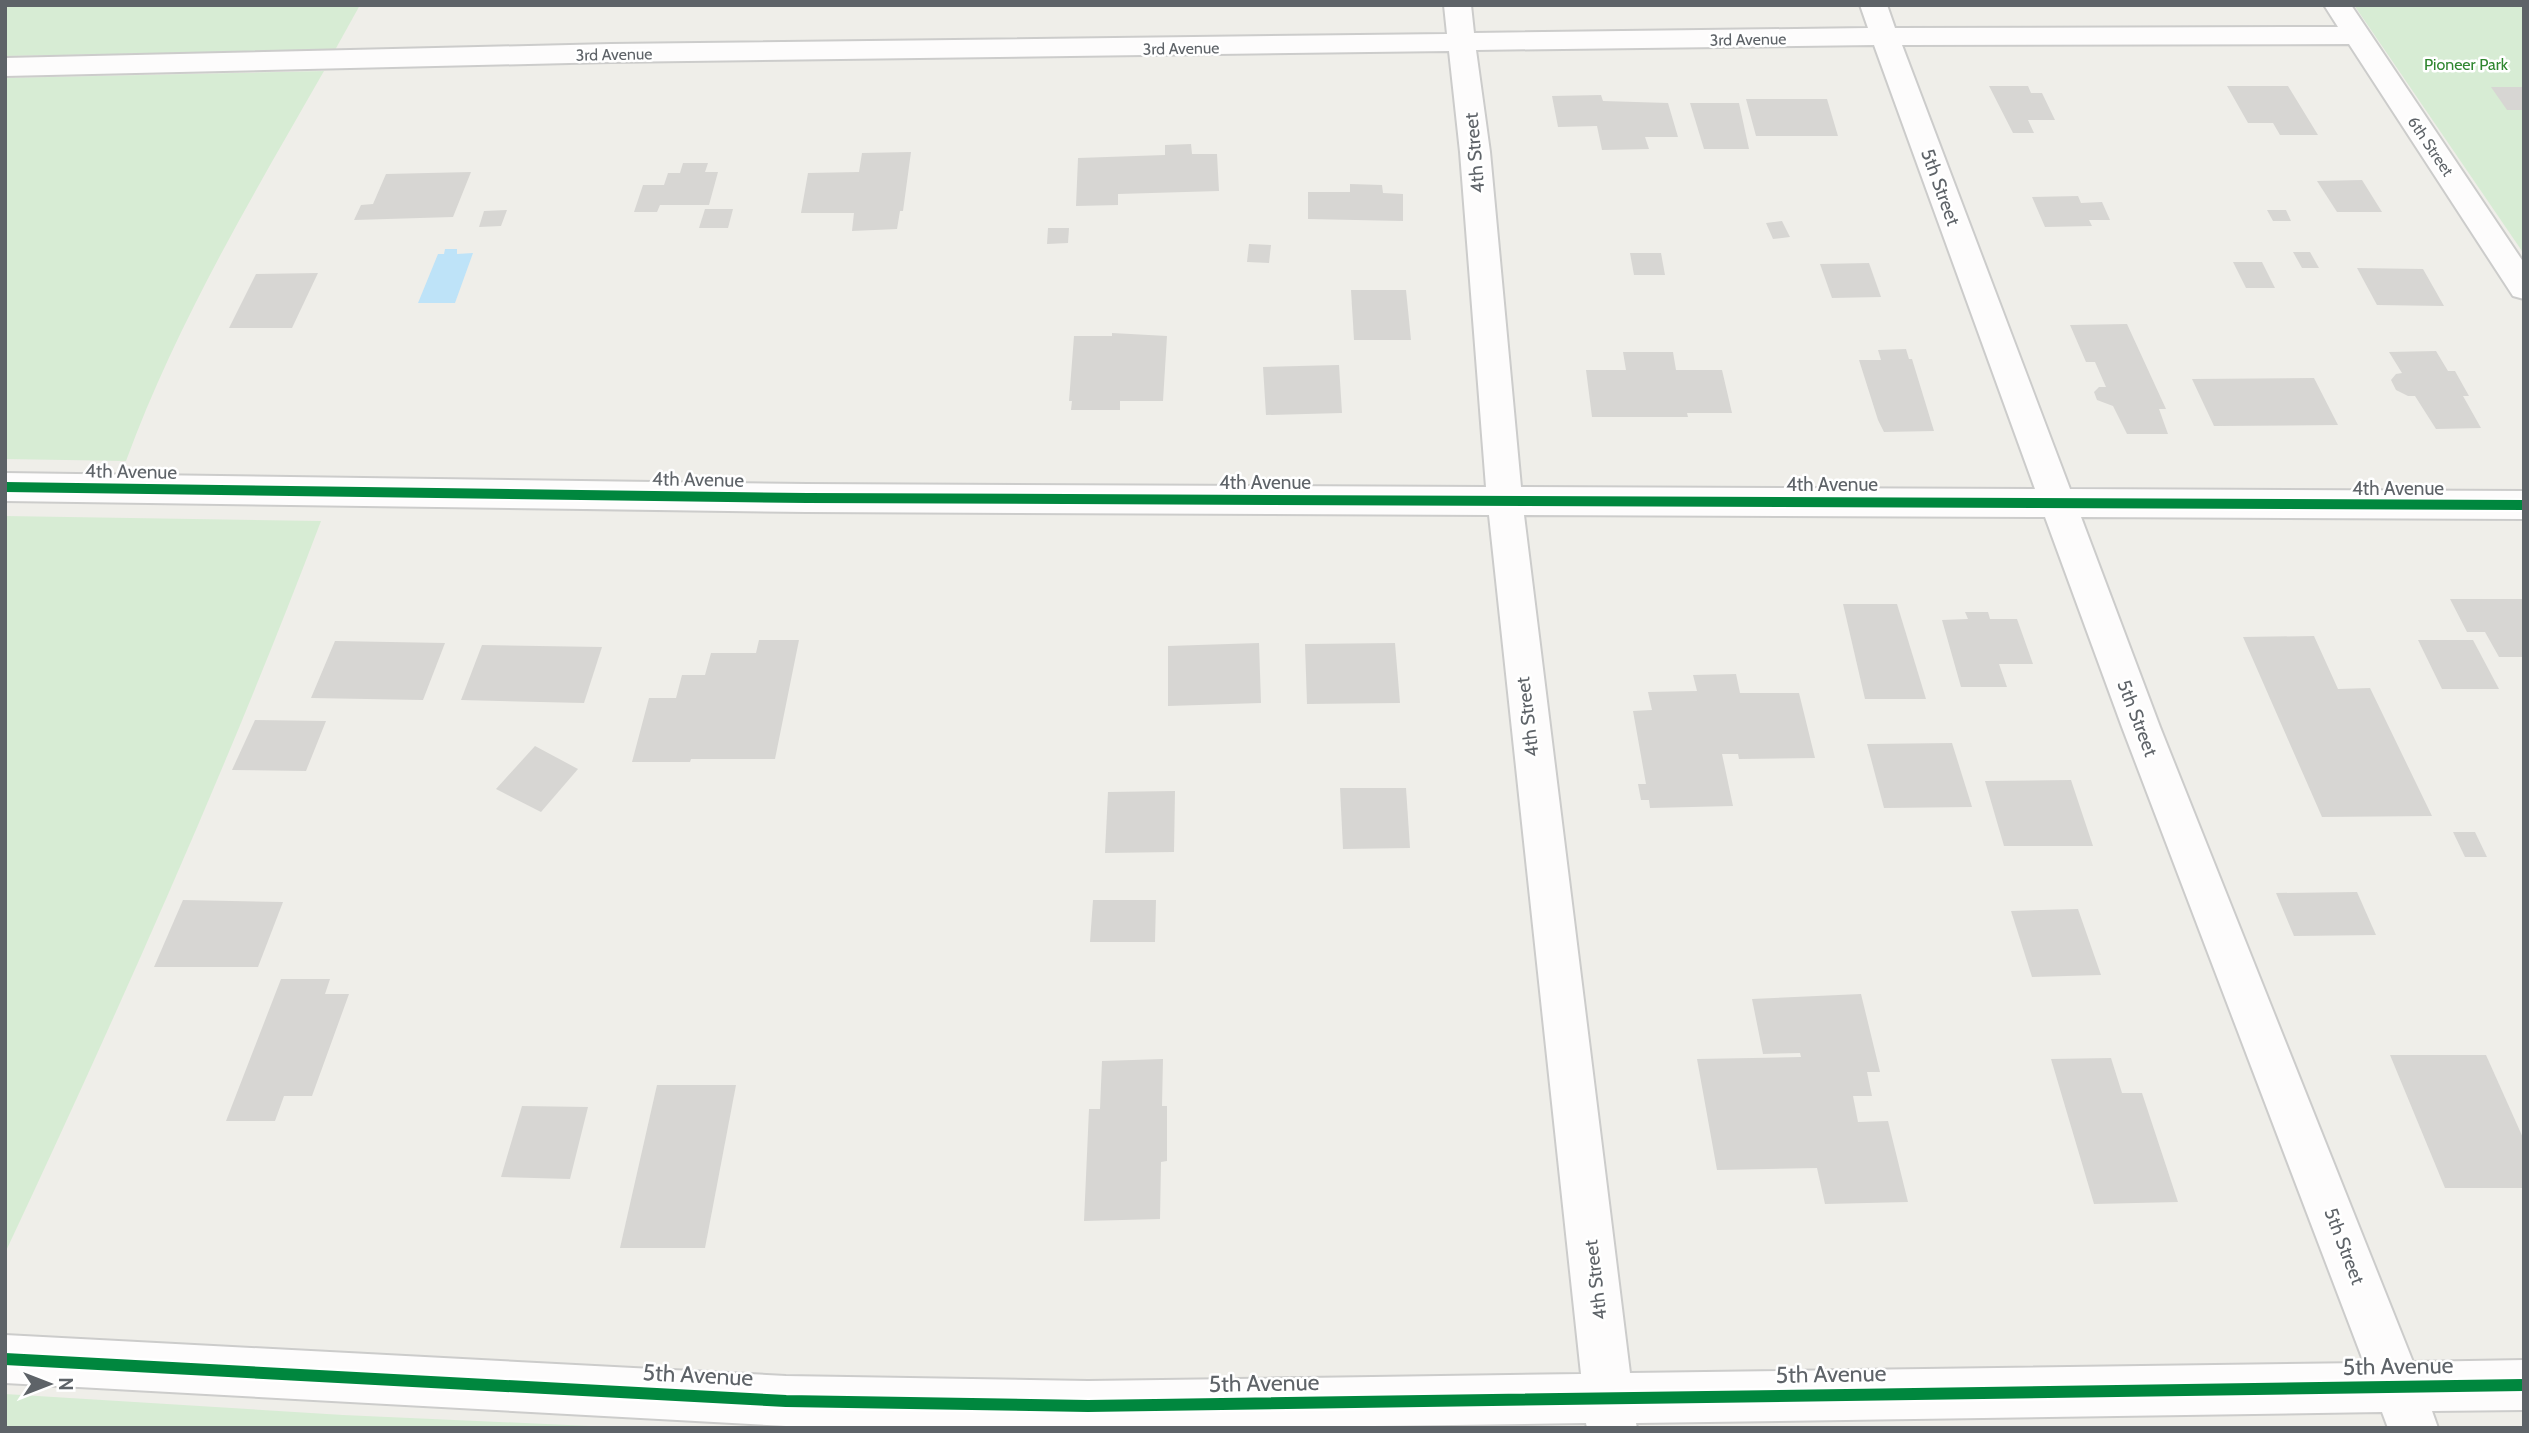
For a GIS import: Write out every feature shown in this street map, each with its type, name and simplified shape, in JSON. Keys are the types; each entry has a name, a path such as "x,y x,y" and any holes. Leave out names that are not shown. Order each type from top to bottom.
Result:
{"street":[{"name":"4th Street","path":"1457,5 1463,44 1504,500 1527,716 1611,1413"},
{"name":"6th Street","path":"2337,5 2524,288"},
{"name":"3rd Avenue","path":"5,67 600,54 1463,44 1879,21 2357,35"},
{"name":"5th Street","path":"1879,21 2207,899 2352,1263 2405,1407"},
{"name":"4th Avenue","path":"5,487 794,498 2524,505"},
{"name":"5th Avenue","path":"5,1359 819,1415 1088,1406 1611,1413 2405,1407 2524,1385"}],"green space":[{"path":"5,5 360,5 335,50 5,56"},
{"name":"Pioneer Park","path":"2354,5 2524,5 2524,254"},
{"path":"324,71 192,311 146,410 126,461 5,459 5,78"},
{"path":"5,516 321,521 210,798 89,1072 5,1253"},
{"path":"5,1394 343,1415 634,1428 5,1428"}],"water":[{"path":"445,249 457,249 457,254 473,253 455,303 418,303 438,254 444,254"}],"building":[{"path":"1989,86 2028,86 2031,93 2042,93 2055,120 2028,120 2034,133 2013,133"},
{"path":"2227,86 2288,86 2318,135 2280,135 2273,123 2248,123"},
{"path":"2491,87 2524,87 2524,110 2507,110"},
{"path":"1601,95 1603,101 1668,103 1678,137 1645,137 1649,149 1602,150 1597,126 1558,127 1552,96"},
{"path":"1746,99 1827,99 1838,136 1756,136"},
{"path":"1690,103 1739,103 1749,149 1704,149"},
{"path":"1191,144 1192,154 1217,154 1219,191 1118,194 1118,205 1076,206 1078,158 1165,155 1165,145"},
{"path":"911,152 903,211 900,211 897,229 852,231 854,213 801,213 808,173 859,172 862,153"},
{"path":"683,163 708,163 705,172 718,172 709,205 660,205 657,212 634,212 643,185 664,185 668,173 680,173"},
{"path":"471,172 453,217 354,220 361,205 373,204 386,174"},
{"path":"2362,180 2382,212 2337,212 2317,181"},
{"path":"1350,184 1382,185 1383,193 1403,194 1403,221 1308,219 1308,192 1350,192"},
{"path":"2078,196 2081,203 2102,202 2110,220 2089,220 2092,226 2045,227 2032,197"},
{"path":"705,209 733,209 728,228 699,228"},
{"path":"507,210 501,226 479,227 484,211"},
{"path":"2267,210 2286,210 2291,221 2273,221"},
{"path":"1782,221 1790,237 1773,239 1766,223"},
{"path":"1048,228 1069,228 1068,243 1047,244"},
{"path":"1249,244 1271,245 1269,263 1247,262"},
{"path":"2293,252 2310,252 2319,268 2302,268"},
{"path":"1630,253 1661,253 1665,275 1634,275"},
{"path":"2233,262 2262,262 2275,288 2246,288"},
{"path":"1869,263 1881,297 1832,298 1820,264"},
{"path":"2357,268 2423,269 2444,306 2377,305"},
{"path":"318,273 292,328 229,328 256,274"},
{"path":"1351,290 1406,290 1411,340 1354,340"},
{"path":"2127,324 2166,409 2159,409 2168,434 2127,434 2113,406 2097,400 2094,392 2099,387 2106,387 2095,362 2086,362 2070,325"},
{"path":"1112,333 1167,336 1163,401 1120,401 1120,410 1071,410 1072,401 1069,401 1074,336 1112,336"},
{"path":"1906,349 1909,359 1912,359 1934,431 1884,432 1878,420 1859,360 1881,360 1878,350"},
{"path":"2436,351 2448,371 2455,371 2469,396 2463,396 2481,428 2436,429 2415,396 2408,396 2396,390 2391,380 2396,374 2402,373 2389,352"},
{"path":"1623,352 1673,352 1676,370 1722,370 1732,413 1687,413 1688,417 1592,417 1586,370 1626,370"},
{"path":"1339,365 1342,413 1266,415 1263,367"},
{"path":"2314,378 2338,425 2214,426 2192,379"},
{"path":"2450,599 2524,599 2524,657 2499,657 2485,632 2467,632"},
{"path":"1843,604 1897,604 1926,699 1865,699"},
{"path":"1965,612 1988,612 1990,619 2017,619 2033,664 1999,664 2007,687 1961,687 1942,620 1968,619"},
{"path":"2314,636 2338,689 2370,688 2432,816 2322,817 2243,637"},
{"path":"759,640 799,640 775,759 632,762 649,698 676,698 682,675 705,675 711,653 756,653"},
{"path":"2418,640 2473,640 2499,689 2442,689"},
{"path":"335,641 445,643 423,700 311,698"},
{"path":"1259,643 1261,703 1168,706 1168,646"},
{"path":"1395,643 1400,703 1307,704 1305,644"},
{"path":"482,645 602,647 584,703 461,700"},
{"path":"1736,674 1740,693 1799,693 1815,758 1739,759 1738,754 1722,754 1733,806 1650,808 1649,800 1641,800 1638,784 1646,784 1633,711 1652,710 1648,692 1697,691 1693,675"},
{"path":"255,720 326,721 306,771 232,770"},
{"path":"1952,743 1972,807 1884,808 1867,744"},
{"path":"535,746 578,769 541,812 496,789"},
{"path":"2071,780 2093,846 2004,846 1985,781"},
{"path":"1340,788 1406,788 1410,848 1343,849"},
{"path":"1175,791 1174,852 1105,853 1108,792"},
{"path":"2453,832 2475,832 2487,857 2465,857"},
{"path":"2357,892 2376,935 2294,936 2276,893"},
{"path":"183,900 283,902 258,967 154,967"},
{"path":"1093,900 1156,900 1155,942 1090,942"},
{"path":"2078,909 2101,975 2032,977 2011,911"},
{"path":"281,979 330,979 325,994 349,994 312,1096 284,1096 275,1121 226,1121"},
{"path":"1861,994 1880,1072 1867,1072 1872,1096 1853,1096 1858,1122 1888,1121 1908,1202 1825,1204 1817,1168 1717,1170 1697,1059 1801,1057 1800,1053 1763,1054 1752,999"},
{"path":"2390,1055 2486,1055 2524,1140 2524,1188 2445,1188"},
{"path":"2111,1058 2122,1093 2142,1093 2178,1202 2094,1204 2051,1059"},
{"path":"1163,1059 1162,1106 1167,1106 1167,1161 1161,1162 1160,1219 1084,1221 1089,1109 1100,1109 1102,1061"},
{"path":"657,1085 736,1085 705,1248 620,1248"},
{"path":"522,1106 588,1107 570,1179 501,1177"}],"cycle path":[{"path":"5,487 807,498 2524,505"},
{"path":"5,1359 786,1401 1088,1406 2524,1385"}]}
